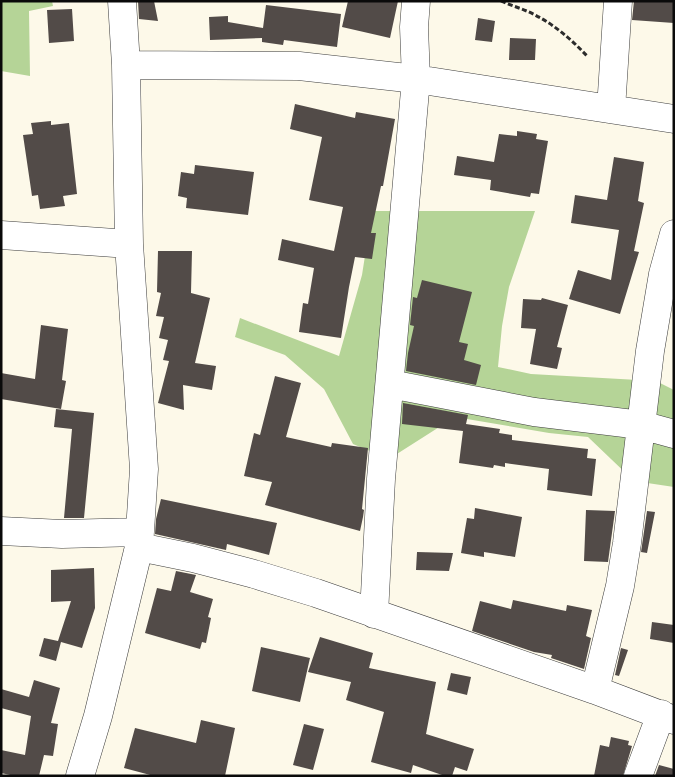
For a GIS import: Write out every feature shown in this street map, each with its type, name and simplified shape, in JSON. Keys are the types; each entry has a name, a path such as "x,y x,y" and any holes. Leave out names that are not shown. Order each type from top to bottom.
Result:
{"street":[{"path":"80,776 98,716 139,539 144,469 129,244 126,65 122,1"},
{"path":"374,614 382,479 416,79 414,27 416,1"},
{"path":"611,109 618,1"},
{"path":"126,65 299,66 416,79 674,119"},
{"path":"595,690 620,586 650,351 664,274 674,234"},
{"path":"1,235 129,244"},
{"path":"390,384 534,412 641,425 674,434"},
{"path":"1,531 139,539 193,558 316,593 667,717 638,776"}],"path":[{"path":"502,1 548,22 613,81"}],"green space":[{"path":"1,1 52,1 53,6 29,11 30,76 1,71"},
{"path":"372,211 535,211 509,287 502,326 498,367 531,374 656,381 674,390 674,487 634,481 588,437 549,433 455,417 389,459 353,444 324,389 285,355 235,337 240,318 339,356 362,275"}],"building":[{"path":"138,1 154,1 158,21 139,19"},
{"path":"348,1 398,1 390,38 342,27"},
{"path":"634,1 674,1 674,23 632,20"},
{"path":"266,5 341,14 337,47 284,40 283,45 262,42 262,38 210,40 209,17 228,16 228,22 263,28"},
{"path":"72,9 74,41 49,43 47,10"},
{"path":"478,18 495,21 492,42 475,40"},
{"path":"510,38 536,39 535,60 509,60"},
{"path":"295,104 355,118 356,112 395,119 383,186 381,186 371,233 376,233 372,259 355,257 341,338 299,332 303,303 308,304 314,268 278,260 282,239 334,251 343,207 309,200 322,137 290,129"},
{"path":"51,121 51,125 69,123 77,194 63,196 65,206 40,209 38,195 32,196 23,135 33,134 31,123"},
{"path":"517,131 537,134 536,139 548,141 539,194 531,193 530,197 490,190 491,180 454,175 457,156 494,162 499,134 517,136"},
{"path":"614,157 644,162 638,201 644,203 634,251 639,252 620,314 569,299 578,270 611,280 619,230 571,223 575,195 607,200"},
{"path":"195,165 254,172 248,215 186,208 187,198 178,196 181,172 194,174"},
{"path":"158,251 192,251 191,293 210,298 195,363 216,366 212,390 183,385 184,410 158,403 169,361 163,360 168,340 159,338 164,317 156,316 161,293 157,292"},
{"path":"422,280 472,292 459,342 468,344 464,360 481,365 476,385 406,371 414,326 410,325 413,297 417,298"},
{"path":"542,298 568,305 557,347 562,348 557,369 530,364 536,329 521,328 523,299 541,300"},
{"path":"41,325 68,329 62,380 66,381 61,409 1,399 1,373 35,379"},
{"path":"275,376 301,383 286,437 331,447 332,443 368,448 362,509 364,510 360,531 265,505 272,482 244,476 254,433 260,435"},
{"path":"403,403 468,415 466,424 500,429 499,433 512,435 512,440 588,449 587,458 596,459 592,496 547,490 549,469 505,463 505,467 494,465 493,468 459,463 463,431 402,424"},
{"path":"56,409 94,413 84,518 64,518 72,429 54,427"},
{"path":"161,499 277,523 269,555 227,544 226,550 155,534 156,519"},
{"path":"475,508 522,517 515,557 484,552 484,557 461,553 467,518 474,519"},
{"path":"586,510 615,511 608,562 584,561"},
{"path":"647,511 655,512 647,553 641,552"},
{"path":"417,552 453,553 449,571 416,570"},
{"path":"94,568 95,608 82,648 61,642 56,661 39,656 44,638 58,641 71,601 51,602 51,570"},
{"path":"176,571 196,575 190,592 213,599 208,617 211,618 206,643 202,642 200,649 145,633 157,588 171,591"},
{"path":"513,600 566,611 567,605 592,610 586,636 591,638 584,669 551,658 552,655 534,652 472,631 480,601 511,609"},
{"path":"652,622 674,625 674,643 650,639"},
{"path":"320,637 373,653 369,668 436,682 426,734 474,749 467,771 455,767 452,776 445,776 413,765 411,773 371,762 384,712 346,700 351,682 308,672"},
{"path":"261,647 310,658 300,702 252,691"},
{"path":"621,648 628,650 619,676 615,675"},
{"path":"451,673 471,677 467,695 447,690"},
{"path":"34,680 60,688 51,723 58,724 53,756 44,755 39,776 15,776 1,773 1,750 25,755 31,716 1,708 1,689 29,697"},
{"path":"201,720 235,728 225,776 154,776 124,768 135,728 196,743"},
{"path":"304,724 324,729 313,770 293,765"},
{"path":"611,737 629,741 628,745 632,746 623,776 594,776 600,745 609,747"},
{"path":"659,765 674,769 674,776 655,776"}]}
